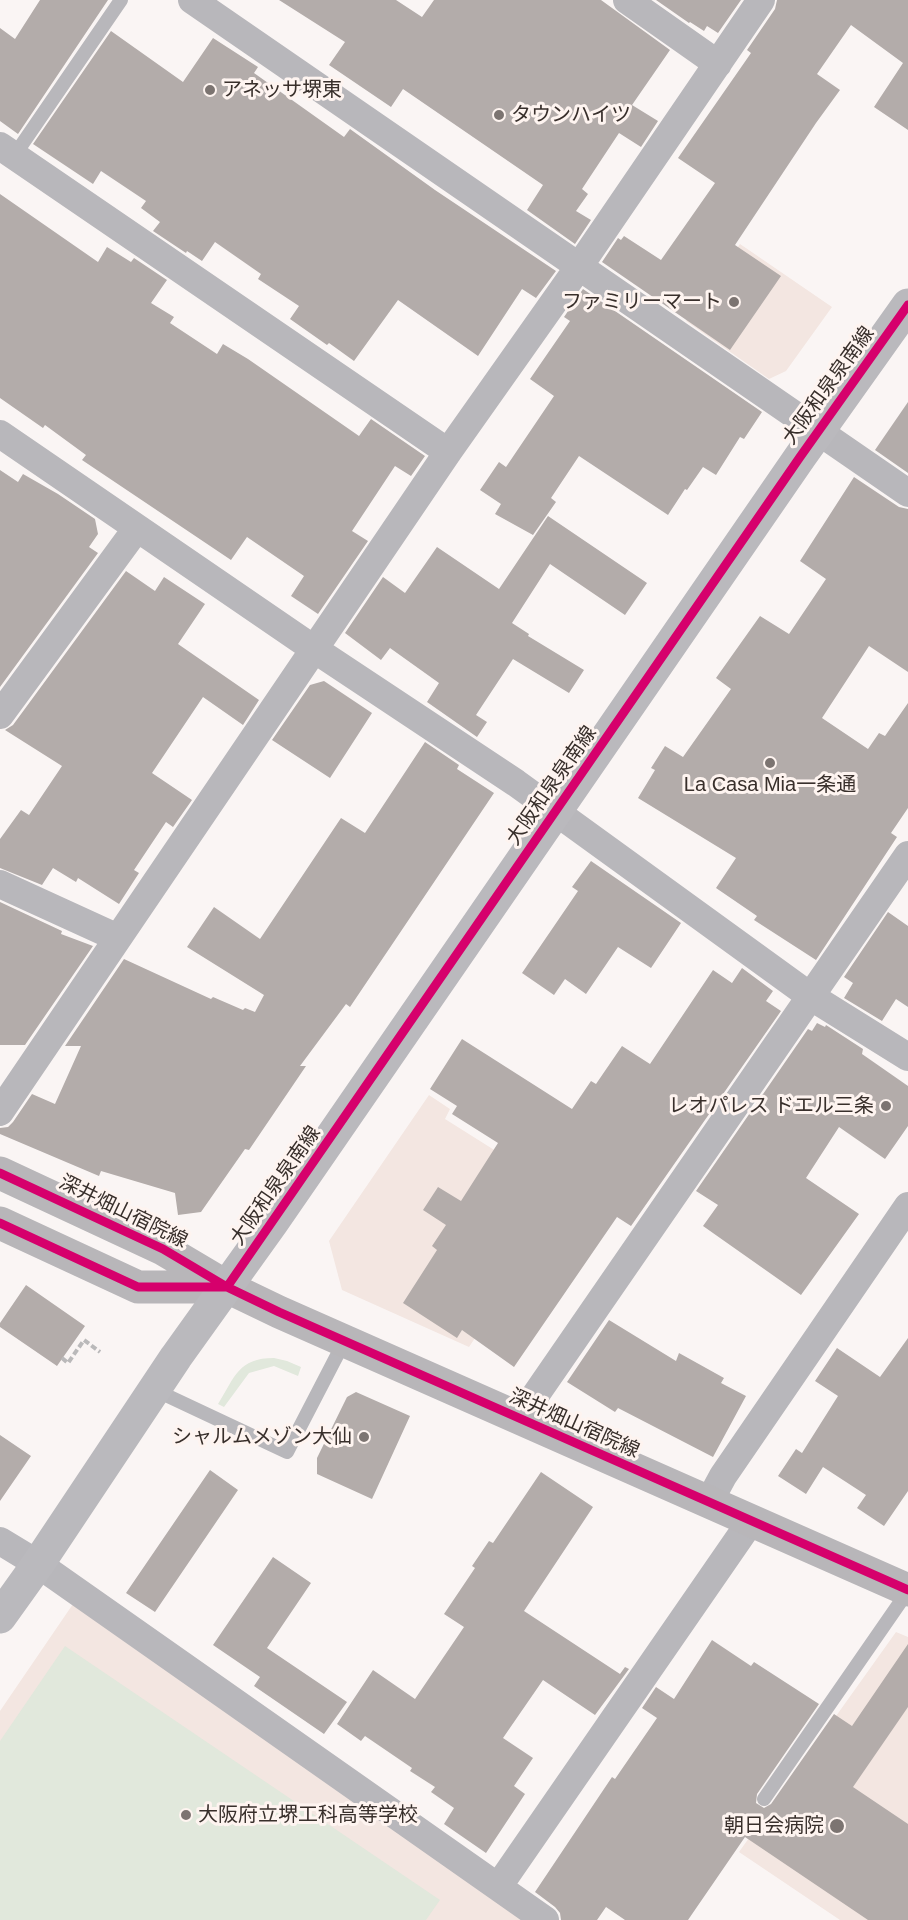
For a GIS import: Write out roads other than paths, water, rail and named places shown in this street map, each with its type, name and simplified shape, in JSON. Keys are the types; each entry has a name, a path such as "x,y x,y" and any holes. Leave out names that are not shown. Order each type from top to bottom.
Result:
{"main road":[{"name":"大阪和泉泉南線","path":"0,1617 156,1390 176,1357 227,1287 908,305"},
{"name":"深井畑山宿院線","path":"0,1173 163,1249 227,1287 344,1341 908,1591"},
{"name":"深井畑山宿院線","path":"0,1223 138,1287 227,1287"}],"street":[{"path":"192,0 578,268 908,493"},
{"path":"627,0 718,64"},
{"path":"0,1112 448,452 578,268 761,0"},
{"path":"7,151 448,452"},
{"path":"0,434 314,649 557,811 810,996 908,1057"},
{"path":"0,715 137,528"},
{"path":"519,1419 908,855"},
{"path":"0,884 118,938"},
{"path":"708,1502 723,1476 908,1206"},
{"path":"498,1887 751,1521"},
{"path":"0,1541 38,1564 545,1920"}],"lane":[{"path":"7,151 121,0"},
{"path":"156,1390 287,1452 344,1341"},
{"path":"764,1799 908,1591"}],"place":[{"name":"アネッサ堺東","path":"210,90"},
{"name":"タウンハイツ","path":"499,115"},
{"name":"ファミリーマート","path":"734,302"},
{"name":"La Casa Mia一条通","path":"770,763"},
{"name":"レオパレス ドエル三条","path":"886,1106"},
{"name":"シャルムメゾン大仙","path":"364,1437"},
{"name":"大阪府立堺工科高等学校","path":"186,1815"},
{"name":"朝日会病院","path":"837,1826"}]}
